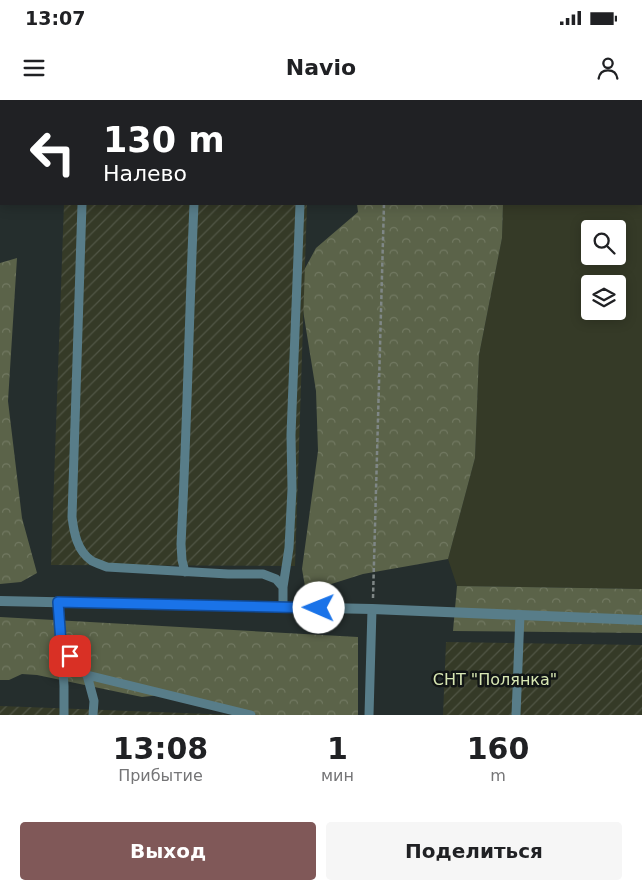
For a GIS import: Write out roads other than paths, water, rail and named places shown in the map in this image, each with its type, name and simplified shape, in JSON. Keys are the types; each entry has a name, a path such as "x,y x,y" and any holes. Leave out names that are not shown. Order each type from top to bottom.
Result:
{"street":[{"path":"0,601 283,607 642,620"}],"lane":[{"path":"82,205 72,517 74,532 80,547 92,560 107,567 228,574 263,574 276,579 283,586"},
{"path":"185,572 181,544 194,205"},
{"path":"283,607 283,586 289,548 292,489 291,435 300,205"},
{"path":"58,602 64,686 64,715"},
{"path":"369,715 372,610"},
{"path":"516,715 520,616"},
{"path":"61,643 80,669 87,675 251,715"},
{"path":"87,675 94,702 93,715"}],"park label":[{"name":"СНТ \"Полянка\"","path":"495,679"}]}
